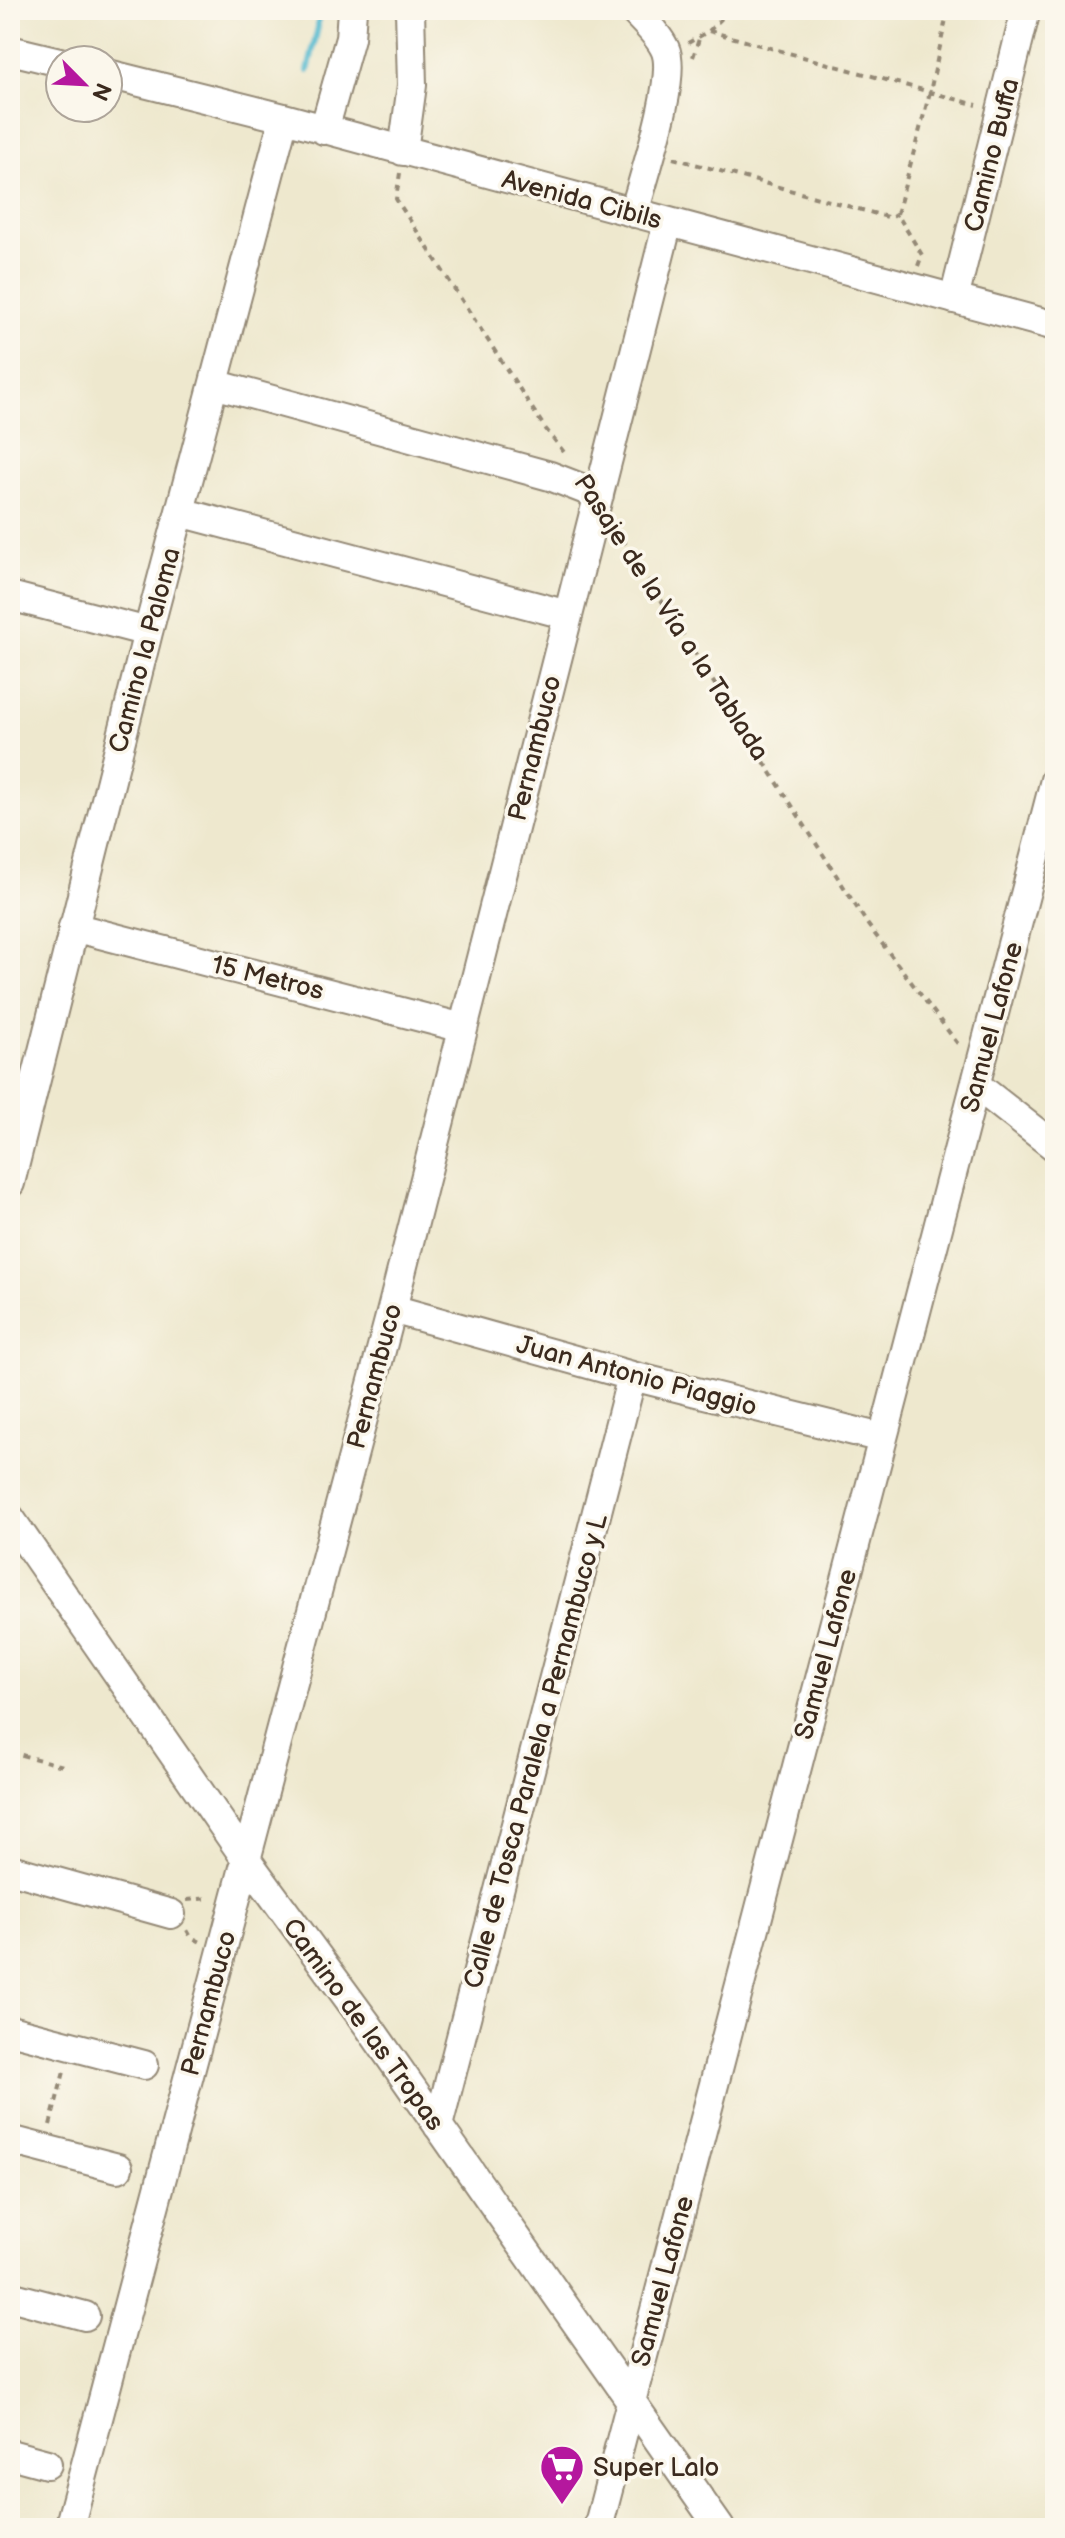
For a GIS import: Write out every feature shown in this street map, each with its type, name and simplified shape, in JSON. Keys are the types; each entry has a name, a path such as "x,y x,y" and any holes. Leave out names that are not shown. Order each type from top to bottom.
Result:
{"street":[{"path":"324,130 350,38 352,10"},
{"path":"403,151 412,85 410,10"},
{"path":"633,10 664,48 670,64 634,213"},
{"name":"Camino Buffa","path":"954,299 1026,10"},
{"path":"10,50 44,58"},
{"name":"Avenida Cibils","path":"124,78 284,118 1055,326"},
{"name":"Camino la Paloma","path":"10,1183 148,632 284,118"},
{"name":"Pernambuco","path":"69,2528 392,1309 668,222"},
{"path":"214,384 550,476 599,495"},
{"path":"180,512 568,615"},
{"path":"10,596 148,632"},
{"name":"Samuel Lafone","path":"598,2528 1055,780"},
{"name":"15 Metros","path":"73,927 463,1028"},
{"path":"978,1078 1055,1147"},
{"name":"Juan Antonio Piaggio","path":"392,1309 632,1376 882,1438"},
{"name":"Calle de Tosca Paralela a Pernambuco y L","path":"438,2126 632,1376"},
{"name":"Camino de las Tropas","path":"10,1518 246,1859 367,2024 720,2528"},
{"path":"10,1869 171,1914"},
{"path":"10,2030 144,2065"},
{"path":"10,2140 118,2168"},
{"path":"10,2296 85,2316"},
{"path":"10,2454 47,2464"}],"path":[{"path":"664,48 676,49 709,31 730,10"},
{"path":"650,152 891,218 897,214 930,92 948,10"},
{"path":"709,31 1003,112"},
{"name":"Pasaje de la Vía a la Tablada","path":"403,151 396,199 545,428 572,461"},
{"path":"897,214 922,255 911,288"},
{"name":"Pasaje de la Vía a la Tablada","path":"599,495 603,508 868,925 978,1078"},
{"path":"10,1752 67,1767"},
{"path":"222,1949 191,1937 171,1914 190,1899 212,1898 234,1903"},
{"path":"44,2149 71,2046"}],"waterway":[{"path":"308,71 318,27 318,10"}],"place":[{"name":"Super Lalo","path":"562,2506"}]}
